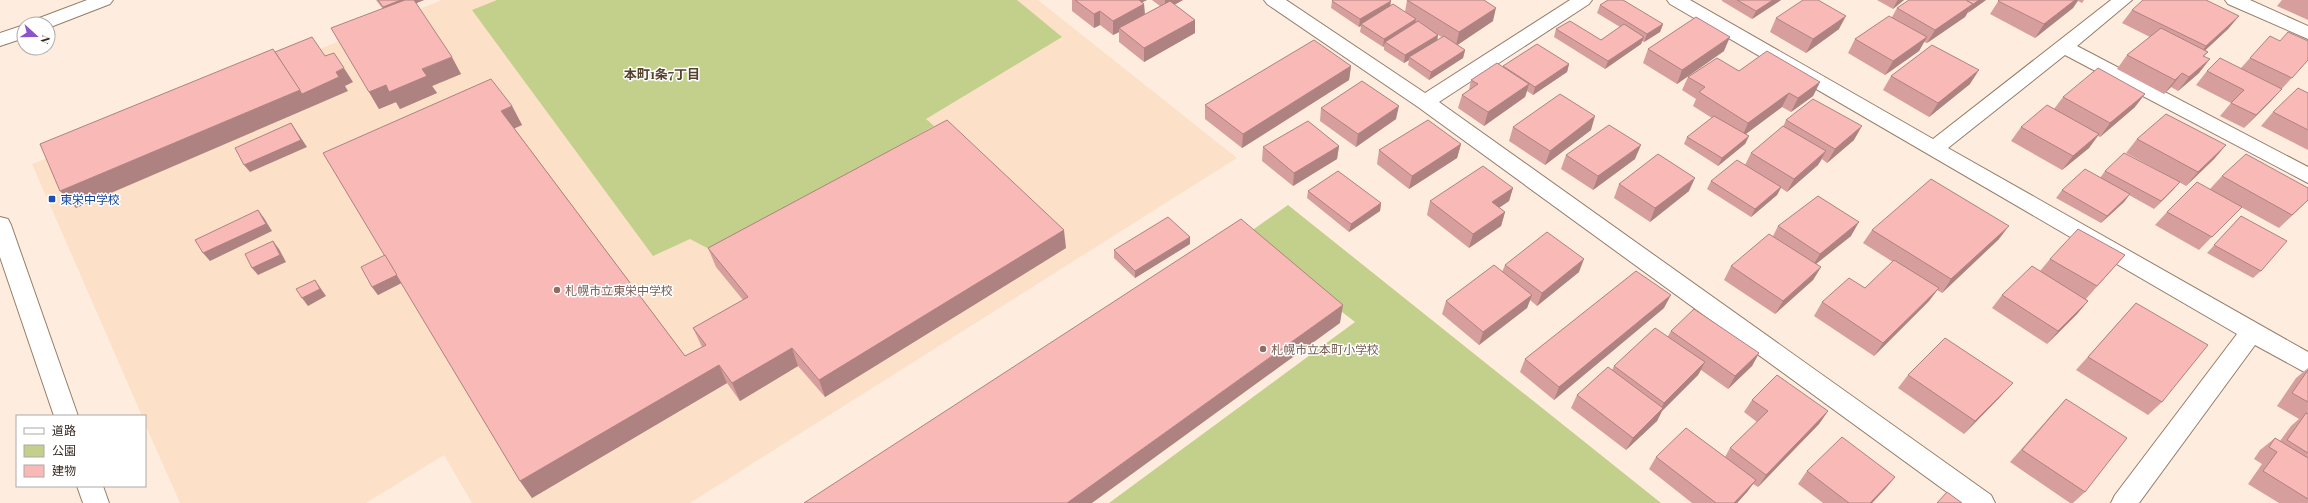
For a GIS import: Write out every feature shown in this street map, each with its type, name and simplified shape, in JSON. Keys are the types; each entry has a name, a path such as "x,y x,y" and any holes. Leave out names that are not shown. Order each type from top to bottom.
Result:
{"street":[{"path":"56,18 104,0"},
{"path":"1273,0 1425,102 1982,503"},
{"path":"1425,102 1583,0"},
{"path":"1676,0 2308,364"},
{"path":"1933,149 2123,0"},
{"path":"2234,0 2308,33"},
{"path":"0,40 16,34"},
{"path":"2064,47 2308,176"},
{"path":"2,236 66,415"},
{"path":"2124,503 2252,332"},
{"path":"90,487 96,503"}],"shaded area":[{"name":"札幌市立東栄中学校","path":"442,0 1038,0 1237,158 690,503 472,503 444,455 366,503 180,503 146,426 146,415 142,415 32,164"}],"green space":[{"path":"497,0 1017,0 1062,37 926,119 934,126 711,250 690,239 653,256 472,10"},
{"path":"1288,205 1661,503 1109,503 1355,322 1244,236"}],"building":[{"path":"378,0 401,0 383,7"},
{"path":"405,0 414,0 452,57 422,69 427,76 389,92 386,85 369,92 331,28"},
{"path":"1075,0 1139,0 1144,4 1113,21 1100,11 1094,14"},
{"path":"1407,0 1484,0 1496,8 1459,32"},
{"path":"1608,0 1623,0 1663,24 1647,34 1600,5"},
{"path":"1737,0 1773,0 1756,11"},
{"path":"1803,0 1818,0 1846,16 1813,39 1776,18"},
{"path":"1909,0 1966,0 1973,4 1935,30 1897,8"},
{"path":"1966,0 1979,0 1972,5 1973,4"},
{"path":"2075,0 2044,24 1998,1"},
{"path":"2143,0 2206,0 2239,16 2206,46 2132,10"},
{"path":"1170,1 1195,20 1144,48 1119,28"},
{"path":"1332,1 1391,1 1360,19"},
{"path":"1393,4 1416,19 1384,39 1361,24"},
{"path":"1889,16 1927,37 1893,61 1855,39"},
{"path":"1696,17 1730,37 1682,70 1648,49"},
{"path":"1418,21 1438,35 1405,55 1385,42"},
{"path":"1570,21 1601,40 1624,24 1644,37 1608,61 1556,29"},
{"path":"2161,28 2208,52 2203,56 2210,59 2189,77 2182,73 2175,80 2127,55"},
{"path":"2288,32 2308,41 2308,60 2292,78 2250,58 2270,36 2280,41"},
{"path":"1444,36 1465,50 1431,72 1409,57"},
{"path":"312,37 325,56 334,53 344,68 336,72 339,77 302,94 275,52"},
{"path":"1314,40 1351,66 1243,134 1205,105"},
{"path":"1537,44 1569,64 1535,87 1503,66"},
{"path":"1932,45 1979,70 1938,103 1891,76"},
{"path":"273,49 300,90 60,191 40,144"},
{"path":"1767,51 1820,82 1798,98 1789,93 1748,123 1699,92 1705,87 1688,77 1717,58 1739,71"},
{"path":"2220,58 2282,89 2256,115 2231,103 2244,90 2207,71"},
{"path":"1497,63 1529,84 1488,112 1462,95 1478,84 1471,80"},
{"path":"2098,68 2145,94 2110,123 2063,97"},
{"path":"491,79 512,106 501,111 685,356 706,345 693,328 748,297 708,248 947,120 1064,230 819,380 792,348 732,383 719,365 520,481 323,153"},
{"path":"1362,81 1399,106 1358,134 1321,108"},
{"path":"2298,88 2308,93 2308,130 2273,112"},
{"path":"1560,94 1595,116 1550,151 1513,127"},
{"path":"1813,99 1862,126 1835,149 1786,120"},
{"path":"2047,105 2099,134 2073,156 2021,127"},
{"path":"2166,114 2226,145 2198,172 2137,139"},
{"path":"1714,116 1749,136 1722,158 1687,137"},
{"path":"1428,120 1461,144 1412,176 1379,150"},
{"path":"1308,121 1339,146 1294,173 1263,147"},
{"path":"291,123 301,140 244,165 235,148"},
{"path":"1609,125 1641,145 1598,176 1566,155"},
{"path":"1783,126 1826,151 1794,179 1751,153"},
{"path":"2124,153 2180,182 2161,201 2105,171"},
{"path":"1658,154 1695,178 1655,208 1619,184"},
{"path":"2246,154 2308,188 2308,200 2292,215 2222,176"},
{"path":"1737,160 1781,187 1755,209 1711,181"},
{"path":"1483,166 1513,188 1492,202 1505,212 1473,234 1430,201"},
{"path":"2085,169 2130,194 2107,216 2062,190"},
{"path":"1338,171 1381,203 1351,224 1308,191"},
{"path":"1931,179 2009,226 1951,279 1872,230"},
{"path":"2197,182 2242,207 2212,237 2167,212"},
{"path":"1818,196 1859,222 1820,254 1778,226"},
{"path":"258,210 266,224 203,253 195,240"},
{"path":"2241,216 2287,241 2261,271 2214,245"},
{"path":"1168,217 1190,237 1135,271 1114,250"},
{"path":"1241,219 1343,305 1067,503 804,503"},
{"path":"2078,229 2125,255 2097,286 2050,259"},
{"path":"1547,232 1584,259 1542,293 1505,265"},
{"path":"1769,234 1821,267 1783,301 1731,266"},
{"path":"273,241 280,255 252,268 245,254"},
{"path":"385,255 397,275 372,287 361,267"},
{"path":"1894,260 1939,288 1883,343 1822,302 1849,278 1865,288"},
{"path":"1494,265 1532,295 1483,332 1446,301"},
{"path":"2032,266 2088,301 2058,331 2002,295"},
{"path":"1636,271 1671,295 1559,387 1525,359"},
{"path":"315,280 320,289 302,298 296,289"},
{"path":"2136,303 2208,345 2162,402 2088,357"},
{"path":"1694,309 1759,353 1735,376 1671,331"},
{"path":"1655,328 1705,362 1664,403 1614,366"},
{"path":"1945,338 2013,383 1975,421 1908,375"},
{"path":"1608,367 1663,408 1633,438 1577,395"},
{"path":"2308,370 2308,402 2292,393"},
{"path":"1777,375 1828,411 1766,475 1730,448 1768,411 1752,400"},
{"path":"2066,399 2127,438 2085,492 2022,450"},
{"path":"2306,413 2308,414 2308,453 2287,440"},
{"path":"1686,428 1756,480 1734,503 1716,503 1656,457"},
{"path":"1842,437 1895,477 1870,503 1849,503 1807,471"},
{"path":"2275,438 2308,458 2308,499 2263,471 2277,452 2269,447"},
{"path":"1947,492 1962,503 1937,503"}],"place":[{"name":"東栄中学校","path":"52,199"},
{"name":"札幌市立東栄中学校","path":"557,290"},
{"name":"札幌市立本町小学校","path":"1263,349"}],"district":[{"name":"本町1条7丁目","path":"662,73"}]}
